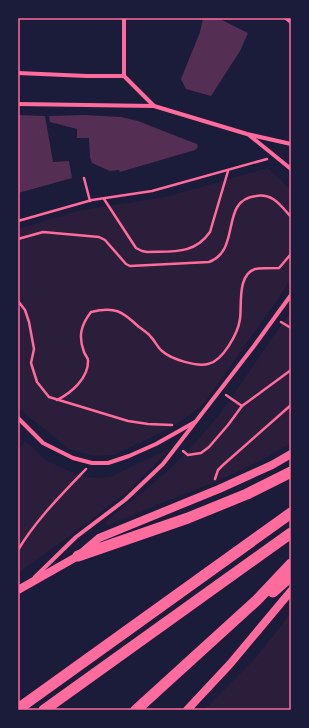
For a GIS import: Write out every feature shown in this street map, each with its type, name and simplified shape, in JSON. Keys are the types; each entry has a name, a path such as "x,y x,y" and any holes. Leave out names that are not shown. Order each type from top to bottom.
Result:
{"highway":[{"path":"78,556 194,516 247,494 291,472"},
{"path":"18,709 291,513"},
{"path":"44,710 291,533"},
{"path":"136,710 257,600 291,564"},
{"path":"156,691 168,688 179,680 216,648 291,576"},
{"path":"216,648 237,618"}],"main road":[{"path":"18,590 78,556 99,538 258,472 291,454"},
{"path":"187,710 230,664 291,591"}],"street":[{"path":"124,18 124,76 154,106"},
{"path":"286,18 291,22"},
{"path":"18,73 124,76"},
{"path":"18,104 154,106 247,134 291,144"},
{"path":"247,134 291,169"},
{"path":"29,583 76,537 125,500 163,464 198,421 291,295"},
{"path":"18,418 43,443 73,458 92,463 108,463 129,456 156,444 198,421"}],"path":[{"path":"18,221 90,201 142,194 265,160"},
{"path":"104,198 136,248 147,252 187,250 197,245 210,232 228,170"},
{"path":"84,178 90,201"},
{"path":"18,239 43,232 99,237 105,240 126,264 130,266 209,262 215,260 220,255 227,244 236,208 241,200 249,196 260,195 269,197 278,202 291,217"},
{"path":"57,400 77,387 86,372 88,360 80,338 84,322 91,312 104,308 121,312 150,335 162,352 186,362 198,365 208,364 216,361 223,354 235,334 240,321 240,297 242,284 248,274 255,270 279,268 291,254"},
{"path":"18,301 25,310 29,322 34,349 31,363 37,382 49,397 128,421 187,427"},
{"path":"177,448 188,455 201,453 218,437 242,406 291,370"},
{"path":"220,391 242,406"},
{"path":"212,492 215,476 218,470 291,406"},
{"path":"18,550 28,533 92,463"}],"shaded area":[{"path":"267,168 291,191 291,278 278,299 202,406 169,429 114,455 93,456 69,449 18,408 18,229 81,210 166,197"},
{"path":"291,311 291,443 269,456 224,478 108,526 105,522 154,483 176,463 205,432 222,411"},
{"path":"25,441 47,461 76,474 94,478 110,477 171,448 128,491 71,535 18,573 18,451"},
{"path":"291,613 291,710 204,710 254,660"}],"building":[{"path":"203,18 218,18 248,33 240,51 211,96 186,89 181,79 200,32"},
{"path":"18,115 45,116 53,162 69,161 72,178 18,193"},
{"path":"84,115 121,117 138,121 197,144 198,147 195,150 120,172 119,170 110,171 92,163 90,157 89,138 77,138 77,129 50,122 49,116"}]}
